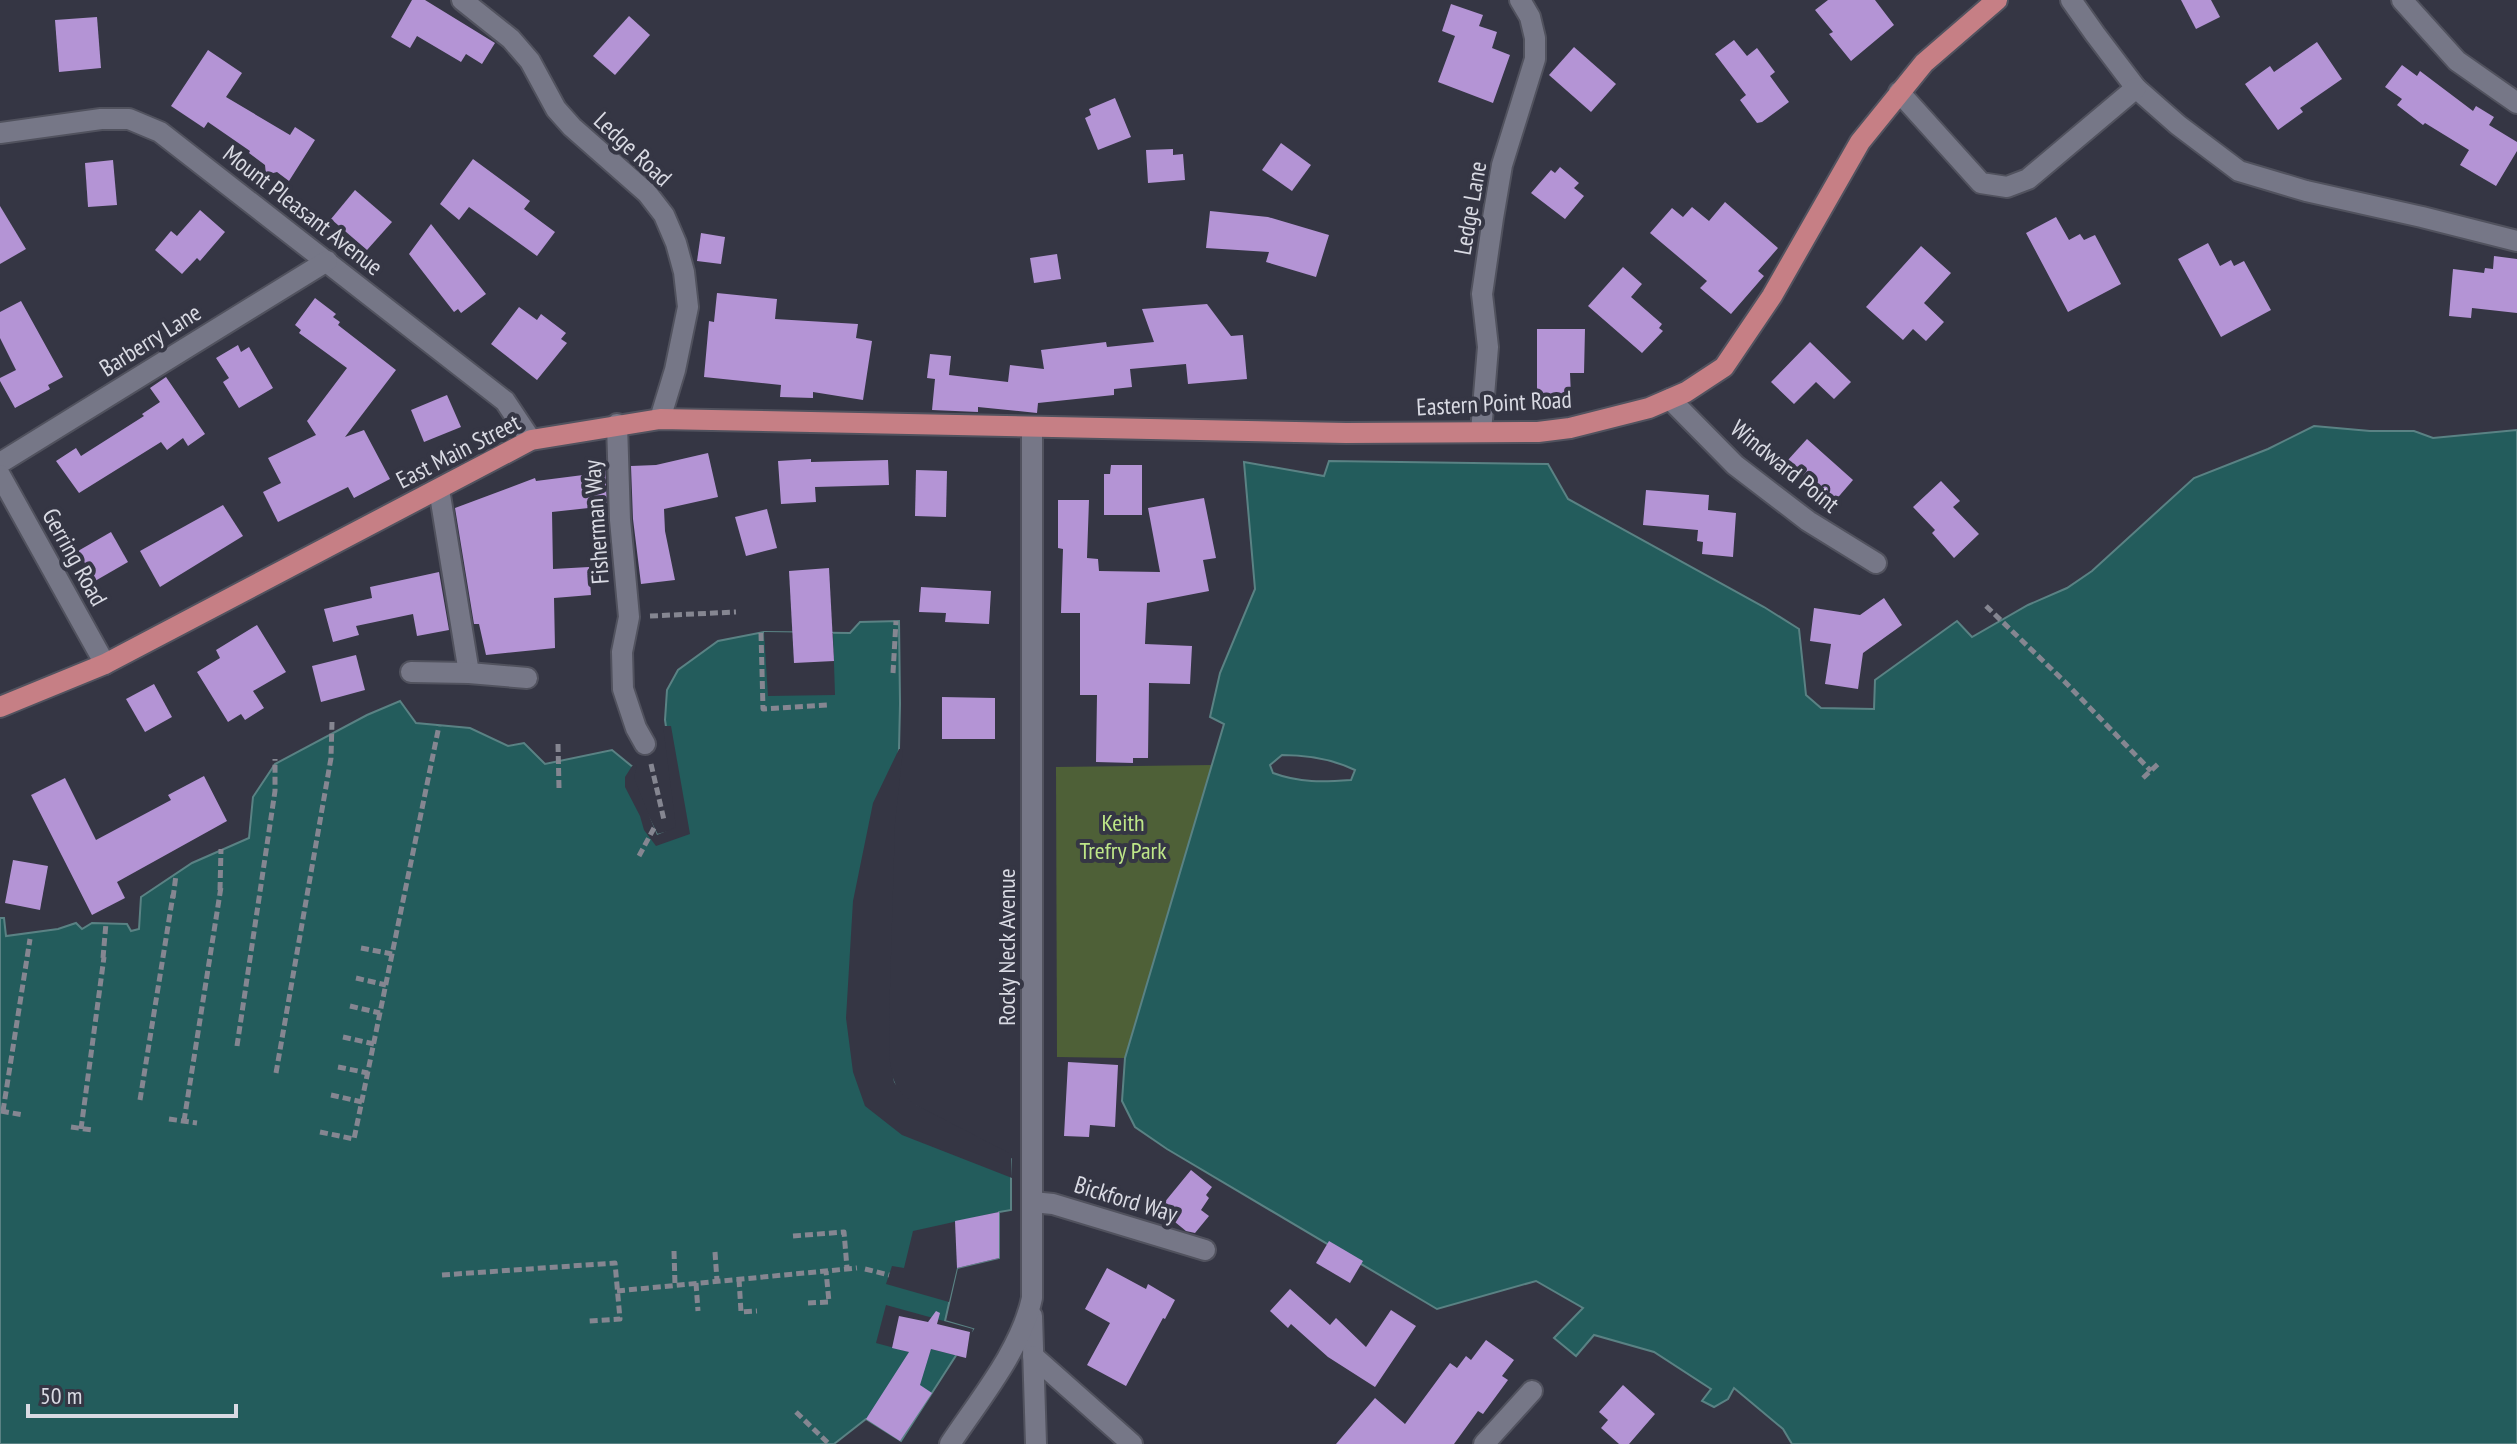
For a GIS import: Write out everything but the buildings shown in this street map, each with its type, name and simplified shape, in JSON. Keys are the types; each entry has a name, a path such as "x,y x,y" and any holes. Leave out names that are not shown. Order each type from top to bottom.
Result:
{"main road":[{"name":"Eastern Point Road","path":"1032,427 1346,433 1538,432 1570,428 1649,408 1686,392 1724,367 1779,284 1854,152 1899,92 1924,63 1997,0"},
{"name":"East Main Street","path":"0,707 105,664 531,440 660,419 1032,427"}],"street":[{"name":"Ledge Road","path":"462,0 511,39 530,61 544,90 564,118 592,147 647,193 664,215 684,272 688,307 675,370 660,419"},
{"name":"Ledge Lane","path":"1481,432 1488,347 1482,294 1502,165 1535,59 1535,38 1530,17 1520,0"},
{"path":"2071,0 2136,88 2178,125 2239,171 2306,191 2517,241"},
{"path":"2402,0 2457,61 2517,103"},
{"path":"1899,92 1981,183 2007,187 2028,179 2136,88"},
{"name":"Mount Pleasant Avenue","path":"0,133 101,119 129,119 160,132 505,401 531,440"},
{"name":"Barberry Lane","path":"0,463 327,261"},
{"name":"Windward Point","path":"1670,399 1735,465 1808,521 1876,563"},
{"name":"Fisherman Way","path":"617,424 620,520 629,617 622,652 623,689 636,728 645,744"},
{"name":"Rocky Neck Avenue","path":"950,1444 1013,1348 1027,1321 1032,1298 1032,427"},
{"name":"Gerring Road","path":"0,475 105,664"},
{"path":"439,489 469,673"},
{"path":"411,672 527,678"},
{"name":"Bickford Way","path":"1032,1202 1053,1204 1205,1250"},
{"path":"1032,1298 1036,1444"},
{"path":"1033,1356 1132,1444"},
{"path":"1484,1444 1532,1391"}],"path":[{"path":"1986,606 2151,771"},
{"path":"629,617 736,612"},
{"path":"893,673 896,621"},
{"path":"761,633 763,709 827,705"},
{"path":"276,1073 331,758 332,722"},
{"path":"320,1132 354,1139 439,726"},
{"path":"558,744 559,788"},
{"path":"645,744 664,820"},
{"path":"237,1046 275,791 275,759"},
{"path":"2143,778 2158,764"},
{"path":"639,856 654,828"},
{"path":"220,895 221,849"},
{"path":"140,1100 176,875"},
{"path":"184,1121 221,887"},
{"path":"171,910 173,895"},
{"path":"102,973 106,923"},
{"path":"23,1115 2,1111 31,932"},
{"path":"28,954 30,939"},
{"path":"361,948 392,954"},
{"path":"81,1129 104,957"},
{"path":"356,978 386,985"},
{"path":"350,1006 380,1013"},
{"path":"343,1037 374,1044"},
{"path":"338,1067 368,1073"},
{"path":"331,1095 362,1102"},
{"path":"169,1119 197,1123"},
{"path":"71,1127 92,1130"},
{"path":"793,1236 844,1232 847,1268"},
{"path":"674,1251 675,1285"},
{"path":"715,1252 717,1281"},
{"path":"442,1275 615,1263 620,1319 589,1321"},
{"path":"617,1291 857,1268"},
{"path":"865,1269 889,1275"},
{"path":"808,1303 829,1302 826,1271"},
{"path":"739,1279 741,1312 757,1311"},
{"path":"696,1283 698,1311"},
{"path":"796,1412 829,1444"}],"green space":[{"name":"Keith Trefry Park","path":"1212,765 1125,1058 1057,1057 1056,767"}],"shaded area":[{"path":"2314,426 2414,431 2433,438 2517,430 2517,1444 1792,1444 1783,1429 1734,1388 1728,1399 1714,1407 1702,1401 1711,1389 1654,1352 1594,1335 1576,1356 1554,1338 1583,1308 1536,1281 1437,1309 1135,1127 1122,1101 1125,1058 1224,724 1210,717 1220,673 1255,589 1244,462 1324,476 1329,461 1548,464 1568,499 1799,629 1806,695 1821,708 1874,709 1875,680 1957,621 1972,637 2028,605 2067,588 2092,571 2194,478 2268,449","holes":["1282,755 1328,760 1355,770 1351,780 1302,780 1273,773 1270,765"]},
{"path":"899,621 899,749 891,824 886,1063 900,1098 1011,1159 1011,1210 999,1212 999,1258 957,1268 945,1321 973,1329 901,1441 866,1419 834,1444 0,1444 0,918 4,918 6,936 58,929 76,923 82,929 92,923 127,924 131,931 139,929 141,897 192,863 249,838 253,797 275,764 400,701 416,723 470,728 508,746 524,743 545,764 612,750 634,768 629,778 657,835 681,829 665,720 667,690 678,670 718,641 764,632 850,633 860,622"}],"pier":[{"path":"764,632 833,633 835,695 768,696"},
{"path":"663,726 671,726 690,834 656,846 644,830 625,787 625,777 632,766 637,765 634,778 657,835 676,827"},
{"path":"899,749 903,749 895,824 889,1022 894,1082 903,1095 916,1105 1011,1154 1012,1178 902,1135 865,1106 853,1072 846,1018 853,901 873,803"},
{"path":"999,1212 999,1258 957,1268 949,1302 886,1284 892,1266 904,1268 913,1231"},
{"path":"886,1305 973,1329 971,1337 959,1356 931,1349 928,1357 876,1343"}]}
